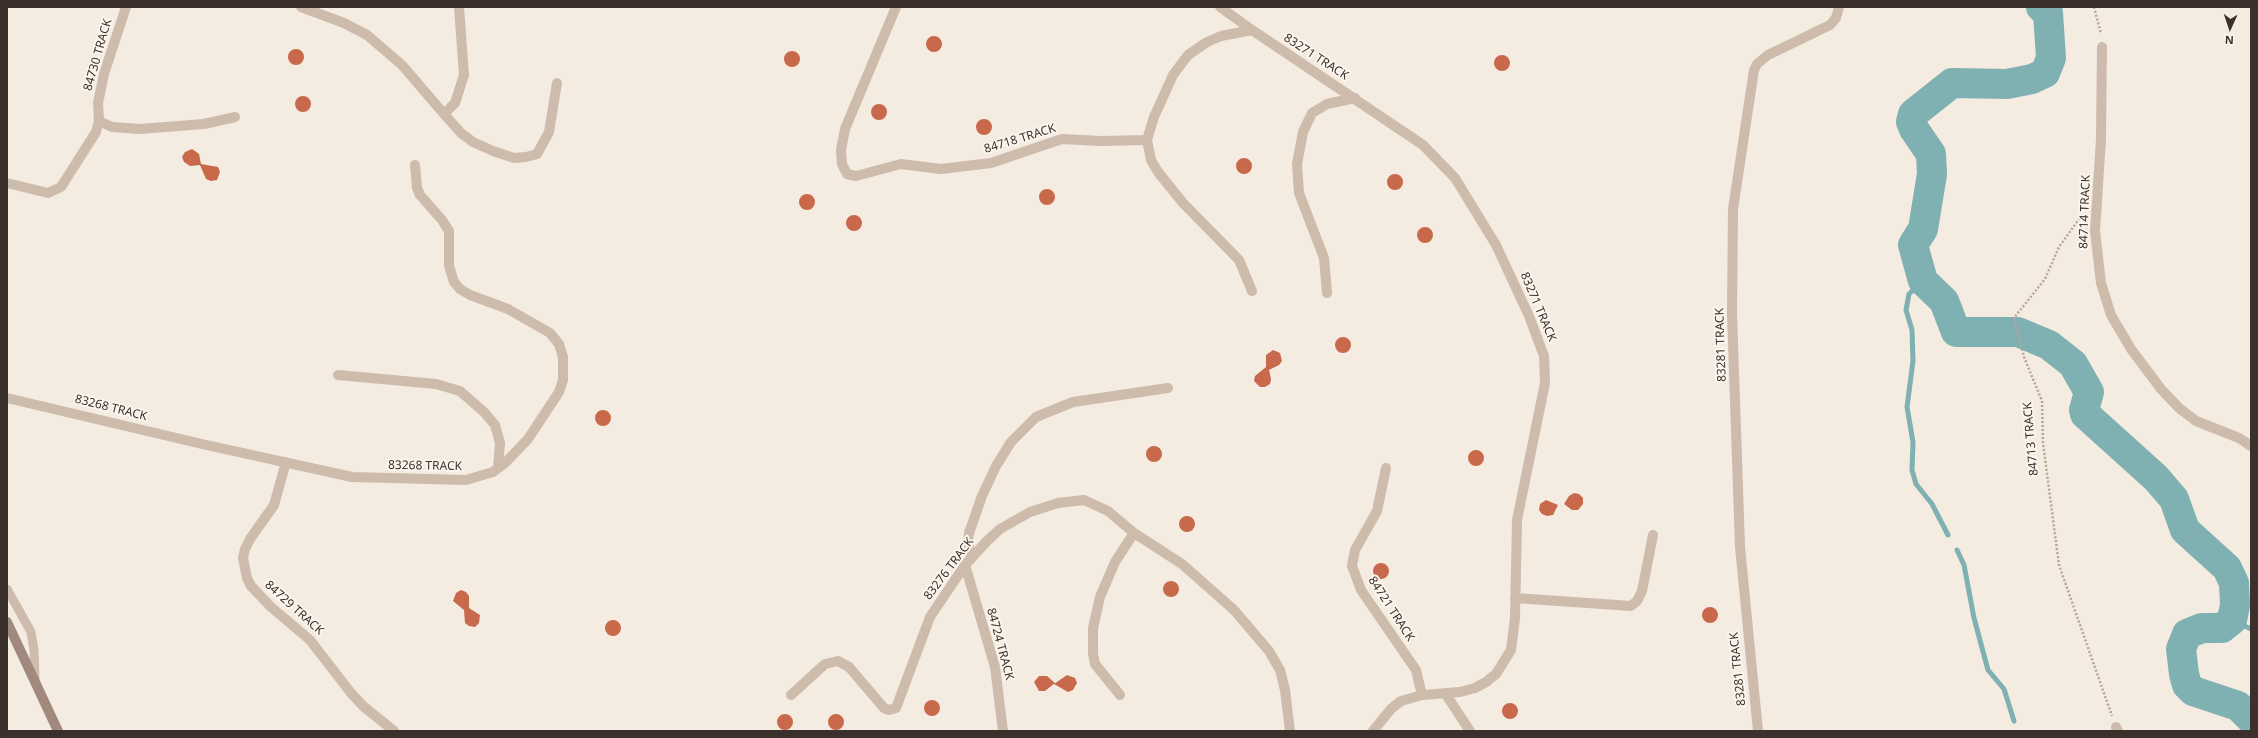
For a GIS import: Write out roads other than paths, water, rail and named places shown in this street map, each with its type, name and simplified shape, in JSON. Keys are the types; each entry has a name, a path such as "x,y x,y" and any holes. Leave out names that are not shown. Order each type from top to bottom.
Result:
{"main road":[{"path":"7,622 35,679 58,731"}],"street":[{"name":"84730 TRACK","path":"7,183 48,193 59,189 94,137 99,121 98,103 104,74 126,7"},
{"path":"301,7 344,23 367,36 402,65 461,132 473,142 493,152 514,158 537,154 550,132 557,83"},
{"path":"444,114 455,103 464,75 459,7"},
{"name":"84718 TRACK","path":"896,7 843,134 841,150 842,164 847,174 856,176 901,164 941,169 963,167 997,161 1062,139 1101,141 1148,140"},
{"name":"83271 TRACK","path":"1220,7 1423,144 1455,178 1496,245 1539,341 1546,370 1546,383 1517,520 1514,637 1504,664 1496,674 1475,688 1422,695 1401,701 1391,709 1373,731"},
{"name":"83281 TRACK","path":"1758,731 1740,547 1732,313 1733,209 1754,70 1757,64 1768,55 1830,25 1836,18 1839,7"},
{"path":"1252,30 1221,36 1207,42 1188,55 1173,75 1154,117 1148,140 1152,160 1158,172 1183,203 1240,260 1252,291"},
{"name":"84714 TRACK","path":"2102,47 2101,139 2095,231 2101,283 2111,315 2131,349 2161,389 2179,408 2196,421 2239,438 2251,446"},
{"path":"1327,292 1324,258 1299,193 1297,164 1306,122 1318,108 1327,104 1355,98"},
{"path":"99,121 116,128 140,129 204,124 235,117"},
{"name":"83268 TRACK","path":"7,398 202,444 333,473 368,478 466,480 479,478 498,468 528,439 559,392 563,380 563,357 559,344 550,333 508,309 470,295 454,282 449,266 449,231 442,220 420,195 417,188 415,165"},
{"path":"338,375 436,384 460,391 484,412 495,425 500,443 498,468"},
{"name":"84724 TRACK","path":"1003,731 995,668 968,562 968,541 970,533 982,496 996,466 1011,442 1036,417 1073,402 1168,388"},
{"name":"84729 TRACK","path":"286,462 274,505 250,539 245,549 243,558 247,578 251,586 270,607 310,640 350,693 363,706 394,731"},
{"name":"84721 TRACK","path":"1386,468 1377,511 1355,550 1352,566 1361,590 1416,670 1422,695"},
{"name":"83276 TRACK","path":"791,695 824,664 838,661 849,667 884,708 889,710 896,708 930,617 968,562 1000,529 1015,519 1030,512 1071,500 1084,500 1097,505 1134,533 1182,564 1234,610 1269,651 1280,670 1285,690 1290,731"},
{"path":"1120,695 1095,664 1093,654 1093,628 1100,597 1115,562 1134,533"},
{"path":"1515,598 1631,606 1637,601 1642,591 1652,535"},
{"path":"1445,693 1470,731"}],"lane":[{"path":"7,589 31,632 34,650 35,679"}],"waterway":[{"path":"2041,7 2048,13 2051,58 2045,73 2032,79 2007,84 1952,83 1913,114 1911,122 1914,129 1931,154 1932,174 1923,229 1913,245 1923,281 1944,301 1956,332 2018,332 2049,345 2073,364 2089,392 2084,410 2085,414 2156,478 2174,499 2185,530 2227,568 2234,583 2235,605 2232,620 2222,628 2202,628 2187,634 2181,649 2184,674 2187,685 2193,691 2238,706 2251,719"},
{"path":"1923,281 1909,294 1906,310 1912,330 1913,361 1907,407 1913,442 1912,470 1916,484 1932,504 1948,535"},
{"path":"1957,550 1964,565 1974,618 1988,670 2004,689 2014,721"},
{"path":"2232,620 2251,629"}]}
